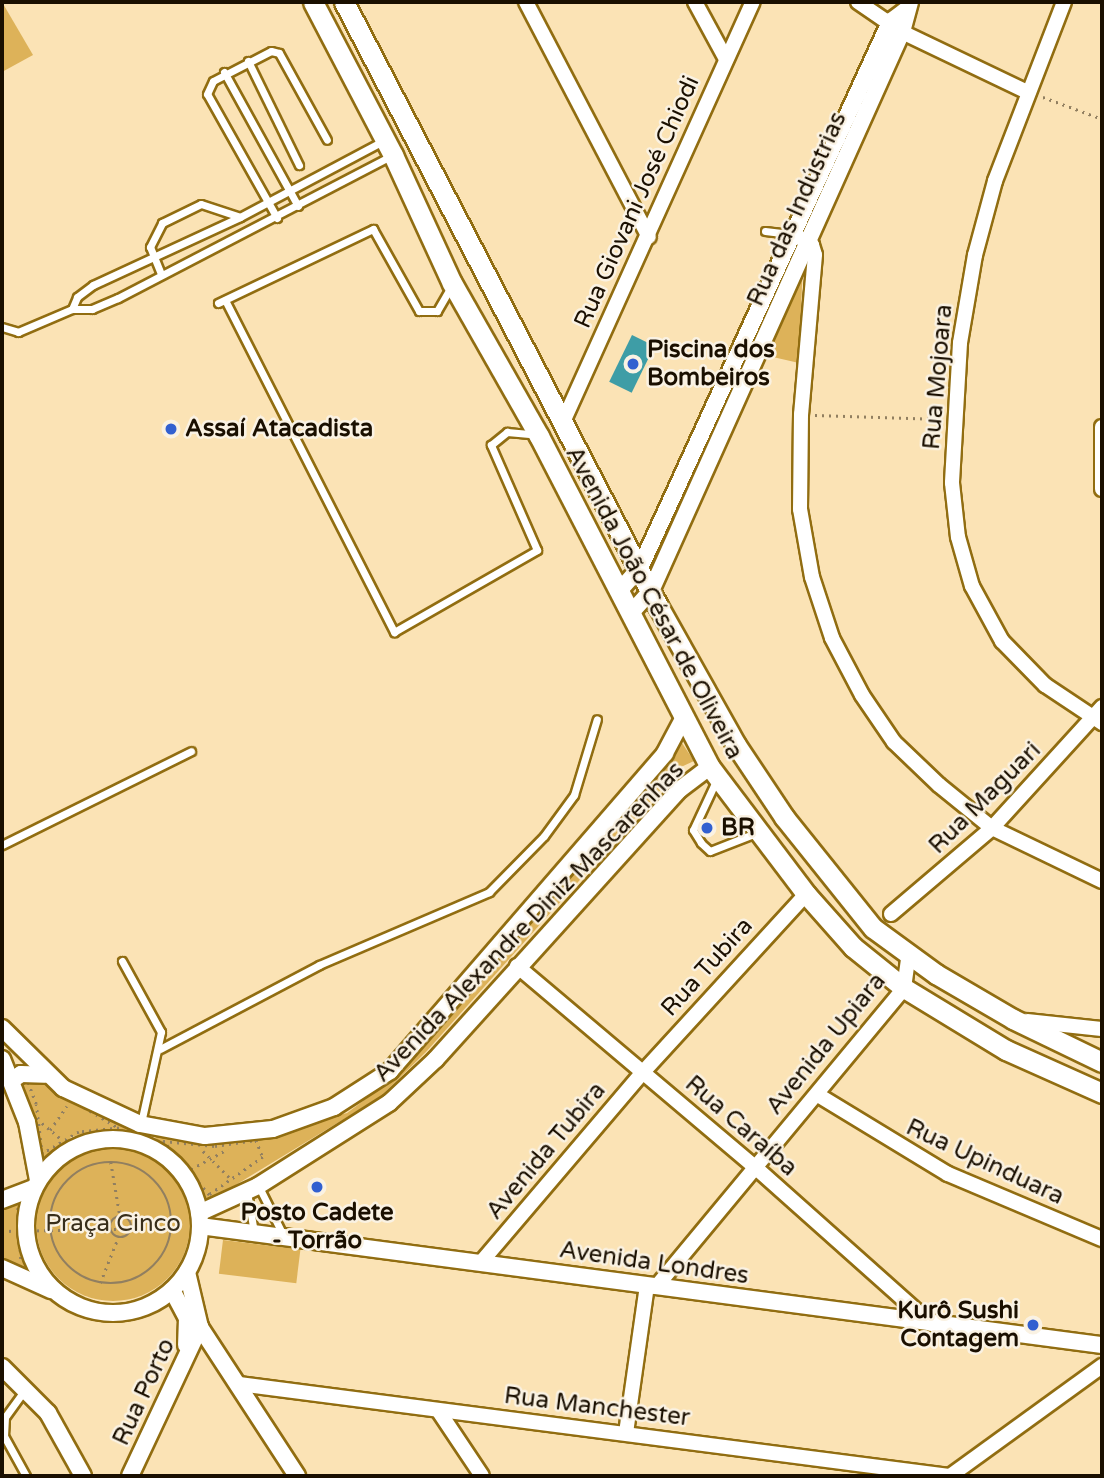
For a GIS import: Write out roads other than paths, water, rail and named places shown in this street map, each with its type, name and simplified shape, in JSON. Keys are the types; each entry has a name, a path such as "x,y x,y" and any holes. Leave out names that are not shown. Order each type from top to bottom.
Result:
{"main road":[{"name":"Avenida João César de Oliveira","path":"313,2 389,147 452,283 539,436 714,772 806,894 853,947 904,988 1006,1050 1102,1093"},
{"name":"Avenida João César de Oliveira","path":"344,2 651,591 736,745 785,817 873,928 909,954 1013,1019 1102,1062"}],"street":[{"path":"526,2 649,237"},
{"path":"695,2 726,59"},
{"name":"Rua Giovani José Chiodi","path":"563,422 649,237 753,2"},
{"path":"858,2 896,27 1027,92"},
{"name":"Rua Mojoara","path":"1063,2 1027,92 975,255 953,420 958,537 972,586 1002,641 1045,685 1098,721"},
{"name":"Rua das Indústrias","path":"620,590 639,568 790,234 908,6"},
{"name":"Rua das Indústrias","path":"631,613 651,591 807,241 896,27"},
{"path":"790,234 807,241 815,255 801,414 800,509 804,543 832,638 862,695 894,742 992,828 1102,881"},
{"path":"1102,426 1102,489"},
{"name":"Rua Maguari","path":"891,914 992,828 1098,721 1102,707"},
{"name":"Avenida Alexandre Diniz Mascarenhas","path":"2,1028 46,1075 101,1110 141,1124 205,1136 273,1129 334,1107 390,1071 665,753 684,718"},
{"name":"Avenida Alexandre Diniz Mascarenhas","path":"200,1219 389,1103 436,1059 517,966 679,790 714,772"},
{"name":"Rua Tubira","path":"644,1071 806,894"},
{"name":"Avenida Upiara","path":"652,1286 818,1095 904,988 909,954"},
{"name":"Rua Caraíba","path":"517,966 644,1071 931,1324"},
{"path":"1013,1019 1102,1029"},
{"path":"2,1059 30,1131 36,1184"},
{"name":"Avenida Tubira","path":"483,1260 644,1071"},
{"path":"11,1082 21,1073 46,1075"},
{"name":"Rua Upinduara","path":"818,1095 948,1174 1102,1239"},
{"path":"137,1142 141,1124"},
{"path":"7,1263 77,1306 101,1312 127,1312 151,1304 172,1290 187,1272 197,1250 200,1219 180,1170 137,1142 108,1139 81,1144 56,1158 36,1184 22,1231 37,1270 55,1292"},
{"path":"2,1200 36,1184"},
{"name":"Avenida Londres","path":"200,1219 254,1233 483,1260 652,1286 1102,1345"},
{"path":"187,1272 200,1326 239,1384 293,1474"},
{"path":"626,1433 652,1286"},
{"path":"172,1290 187,1318 184,1358"},
{"name":"Rua Porto","path":"130,1476 200,1326"},
{"path":"949,1476 1102,1366"},
{"path":"2,1367 48,1413 83,1476"},
{"name":"Rua Manchester","path":"239,1384 949,1476"},
{"path":"438,1410 482,1476"}],"lane":[{"path":"277,218 207,94 213,81 224,72 271,51 279,53 327,140"},
{"path":"248,61 299,165"},
{"path":"224,72 298,206"},
{"path":"72,309 77,297 93,285 153,259 289,191 389,147"},
{"path":"2,327 18,332 72,309 92,309 277,218 389,147"},
{"path":"161,274 150,247 162,223 201,204 240,217"},
{"path":"452,283 437,311 419,311 373,229 221,302 394,632 537,550 491,445 507,432 539,436"},
{"path":"765,231 790,234"},
{"path":"160,1049 319,965 489,892 544,836 574,795 597,719"},
{"path":"2,845 191,751"},
{"path":"714,772 693,830 701,843 710,852 759,832"},
{"path":"122,961 154,1015 160,1032 160,1049 141,1124"},
{"path":"253,1188 254,1233"},
{"path":"253,1188 284,1236"},
{"path":"24,1390 5,1417 4,1436 26,1476"}],"water":[{"name":"Piscina dos Bombeiros","path":"632,335 654,346 632,393 609,382"}],"place":[{"name":"Piscina dos Bombeiros","path":"633,364"},
{"name":"Assaí Atacadista","path":"171,429"},
{"name":"BR","path":"707,828"},
{"name":"Posto Cadete - Torrão","path":"317,1187"},
{"name":"Kurô Sushi Contagem","path":"1033,1325"}],"park label":[{"name":"Praça Cinco","path":"113,1224"}]}
